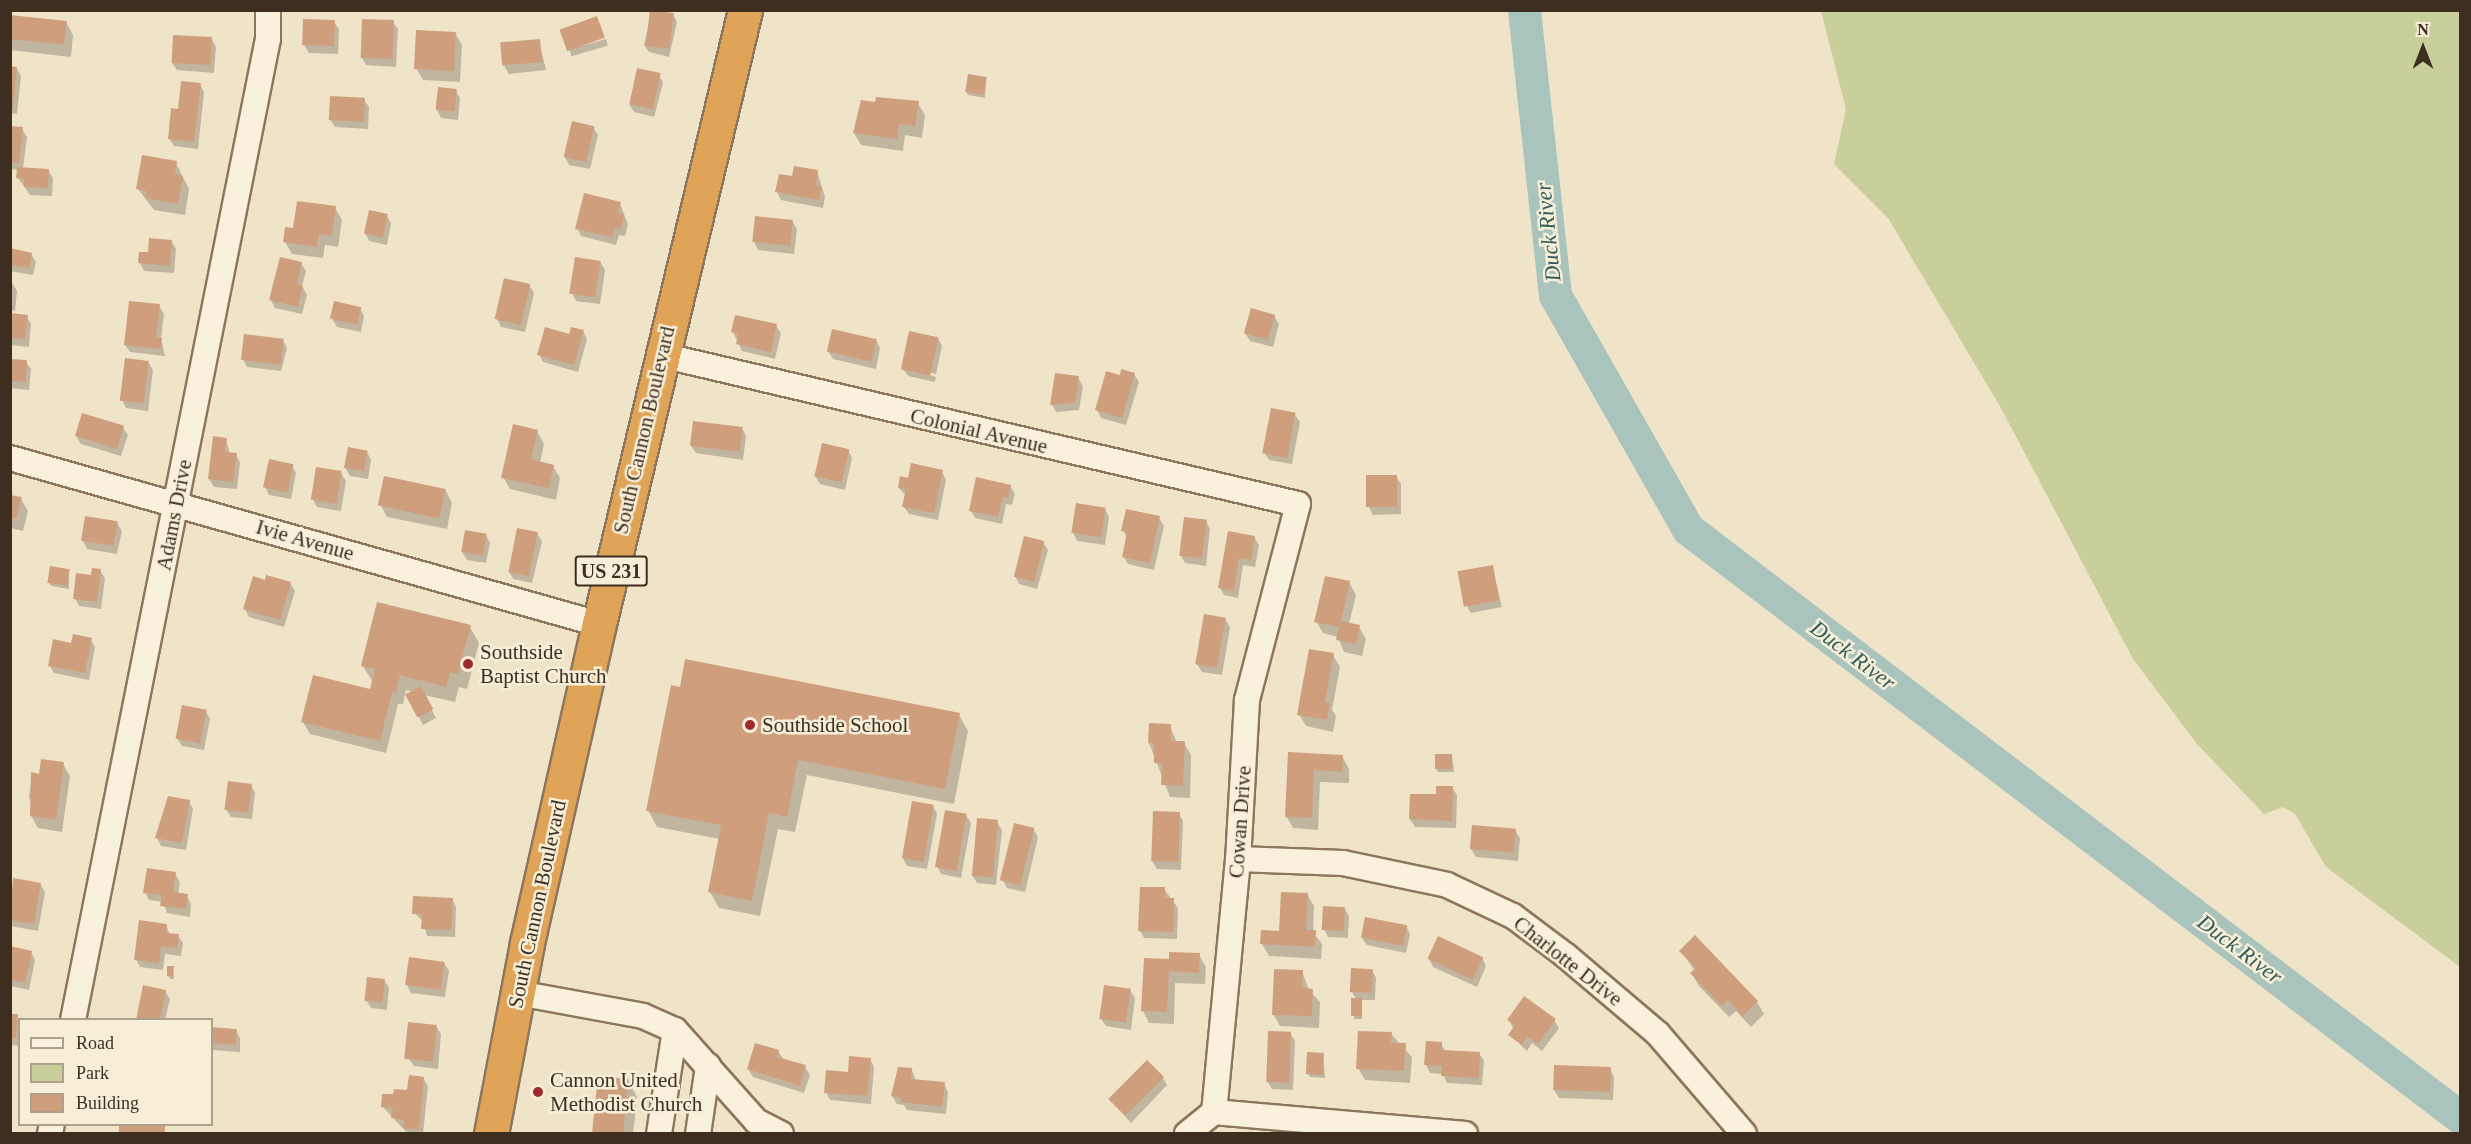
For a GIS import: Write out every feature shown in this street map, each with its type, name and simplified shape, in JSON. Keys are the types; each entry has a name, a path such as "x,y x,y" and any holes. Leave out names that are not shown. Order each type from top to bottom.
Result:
{"highway":[{"name":"South Cannon Boulevard","path":"491,1134 518,993 599,624 661,355 745,10"}],"street":[{"name":"Adams Drive","path":"73,1018 268,39 268,10"},
{"name":"Colonial Avenue","path":"661,355 1213,487 1298,504"},
{"name":"Ivie Avenue","path":"10,458 177,502 599,624"},
{"name":"Cowan Drive","path":"1214,1112 1238,859 1247,700 1298,504"},
{"name":"Charlotte Drive","path":"1238,859 1343,863 1447,885 1514,916 1565,955 1658,1034 1744,1134"},
{"path":"518,993 643,1016 675,1030 756,1121 781,1134"},
{"path":"659,1134 675,1030"},
{"path":"698,1134 708,1066"},
{"path":"1187,1134 1214,1112 1465,1134"}],"green space":[{"path":"1821,11 2460,11 2460,967 2326,867 2295,814 2283,807 2264,814 2197,744 2133,659 2001,408 1888,218 1834,164 1846,109"}],"building":[{"path":"650,10 674,13 669,49 646,46"},
{"path":"10,15 67,21 64,45 10,39"},
{"path":"597,16 605,38 567,51 559,30"},
{"path":"303,19 335,20 334,46 302,45"},
{"path":"362,19 394,20 393,59 361,58"},
{"path":"416,30 456,32 454,71 414,69"},
{"path":"173,35 212,37 210,65 172,63"},
{"path":"540,39 542,62 502,65 500,42"},
{"path":"10,66 17,67 13,107 10,107"},
{"path":"637,68 660,73 653,109 629,104"},
{"path":"968,74 987,77 984,95 965,92"},
{"path":"181,81 201,83 194,142 168,139 171,108 178,109"},
{"path":"438,87 457,89 454,112 436,110"},
{"path":"330,96 365,98 364,122 329,120"},
{"path":"876,97 919,101 915,126 899,124 897,139 853,133 861,100 875,102"},
{"path":"572,121 594,126 586,162 564,157"},
{"path":"10,126 23,127 19,163 10,162"},
{"path":"142,155 177,161 175,174 183,176 178,204 145,198 146,191 136,189"},
{"path":"794,166 818,170 816,186 822,187 819,200 775,192 779,174 792,176"},
{"path":"17,167 49,169 48,188 24,187 24,179 16,178"},
{"path":"584,193 621,202 618,213 624,215 621,229 615,228 612,237 575,229"},
{"path":"297,201 336,206 332,236 319,234 317,247 283,242 285,227 293,228"},
{"path":"369,210 388,214 383,237 364,233"},
{"path":"755,216 793,220 790,246 752,242"},
{"path":"149,238 172,240 170,266 138,263 139,252 148,252"},
{"path":"10,248 32,253 29,268 10,265"},
{"path":"280,257 302,262 297,284 303,286 298,307 269,300"},
{"path":"575,257 601,261 595,298 569,294"},
{"path":"504,278 530,284 521,325 495,319"},
{"path":"129,301 160,304 156,338 162,338 161,349 124,345"},
{"path":"334,301 361,307 357,325 330,319"},
{"path":"1251,308 1275,315 1268,340 1244,333"},
{"path":"10,313 28,315 25,339 10,338"},
{"path":"735,315 777,324 771,352 736,344 738,334 731,332"},
{"path":"545,327 569,334 571,327 584,330 574,365 537,355"},
{"path":"832,329 877,339 872,362 827,351"},
{"path":"909,331 938,337 930,375 901,369"},
{"path":"244,334 284,339 281,365 241,360"},
{"path":"125,358 149,361 144,404 120,401"},
{"path":"10,359 27,360 26,382 10,381"},
{"path":"1121,369 1135,373 1122,418 1095,410 1106,371 1120,375"},
{"path":"1055,373 1079,376 1075,403 1050,405"},
{"path":"1271,408 1296,413 1287,458 1262,453"},
{"path":"82,413 124,426 117,449 75,436"},
{"path":"693,421 743,427 740,452 690,446"},
{"path":"513,424 538,430 531,459 554,465 549,488 501,478"},
{"path":"213,436 227,438 225,452 237,453 233,482 208,479"},
{"path":"822,443 849,449 842,482 814,476"},
{"path":"348,447 368,451 364,471 344,468"},
{"path":"269,459 293,464 287,493 263,487"},
{"path":"911,463 943,470 934,513 902,507 906,489 898,488 900,476 908,478"},
{"path":"316,467 342,471 337,504 311,500"},
{"path":"1366,475 1397,475 1397,507 1366,507"},
{"path":"384,476 446,489 439,518 378,505"},
{"path":"976,477 1011,485 1008,498 1003,497 998,517 969,511"},
{"path":"10,495 22,497 16,519 10,518"},
{"path":"1076,503 1106,508 1101,537 1071,533"},
{"path":"1126,509 1160,516 1150,563 1122,557 1127,532 1121,531"},
{"path":"85,516 118,521 114,546 81,541"},
{"path":"1184,517 1207,520 1202,559 1179,556"},
{"path":"517,528 538,532 529,576 508,572"},
{"path":"465,530 487,534 483,555 461,552"},
{"path":"1228,531 1255,536 1251,560 1239,558 1234,591 1218,588"},
{"path":"1024,536 1044,541 1034,582 1014,577"},
{"path":"1493,565 1499,600 1464,607 1458,571"},
{"path":"50,566 70,569 67,586 47,583"},
{"path":"92,568 101,569 97,602 73,599 76,573 91,575"},
{"path":"266,575 291,582 280,620 243,609 253,576 265,580"},
{"path":"1325,576 1350,581 1341,621 1360,625 1356,644 1336,640 1339,627 1314,622"},
{"path":"377,602 471,625 458,674 450,672 446,687 400,675 396,693 392,692 380,741 301,722 313,675 370,689 375,669 361,666"},
{"path":"1204,614 1226,618 1217,668 1195,664"},
{"path":"73,634 92,638 85,673 48,666 53,639 71,643"},
{"path":"1309,649 1334,653 1325,702 1330,703 1327,720 1297,715"},
{"path":"685,659 960,713 945,789 798,760 787,817 769,813 752,901 708,892 721,825 646,811 671,685 680,687"},
{"path":"421,686 433,709 417,717 405,694"},
{"path":"182,705 207,710 200,743 176,738"},
{"path":"1149,723 1171,724 1171,741 1185,741 1183,786 1161,785 1162,763 1154,763 1154,743 1148,743"},
{"path":"1288,752 1343,755 1342,772 1314,770 1312,818 1285,817"},
{"path":"1435,754 1452,754 1452,769 1435,769"},
{"path":"41,759 64,762 56,820 30,816 31,772 39,774"},
{"path":"228,781 252,784 248,813 224,810"},
{"path":"1436,786 1453,786 1452,821 1409,819 1410,794 1436,794"},
{"path":"168,796 190,800 182,843 155,838"},
{"path":"912,801 934,805 924,862 902,858"},
{"path":"945,810 967,814 957,871 935,867"},
{"path":"1153,811 1180,812 1178,862 1151,861"},
{"path":"977,818 998,820 993,878 972,876"},
{"path":"1014,823 1034,828 1020,885 1000,880"},
{"path":"1472,825 1516,829 1514,853 1470,849"},
{"path":"147,868 176,872 173,892 188,894 186,909 160,906 162,895 143,893"},
{"path":"13,878 41,883 34,924 10,920"},
{"path":"1140,887 1165,887 1165,898 1174,898 1173,932 1138,931"},
{"path":"1281,892 1308,893 1306,930 1316,930 1315,947 1260,944 1261,930 1279,931"},
{"path":"413,896 453,898 451,930 421,929 422,914 412,914"},
{"path":"1323,906 1345,907 1344,931 1322,930"},
{"path":"1365,917 1407,925 1403,946 1361,938"},
{"path":"139,920 167,924 166,933 179,934 177,948 161,946 159,963 134,960"},
{"path":"1695,935 1758,1001 1743,1016 1728,1000 1722,1006 1690,973 1696,968 1679,951"},
{"path":"1438,936 1483,957 1473,980 1427,959"},
{"path":"10,946 32,951 25,983 10,980"},
{"path":"1169,952 1200,953 1199,973 1169,971 1167,1012 1141,1011 1144,958 1169,959"},
{"path":"409,957 445,962 441,990 405,985"},
{"path":"167,966 174,966 173,976 167,976"},
{"path":"1351,968 1373,969 1372,993 1350,992"},
{"path":"1274,969 1303,970 1302,988 1313,989 1312,1016 1272,1015"},
{"path":"367,977 385,979 382,1003 364,1001"},
{"path":"143,985 166,990 160,1018 136,1018"},
{"path":"1104,985 1131,989 1126,1022 1099,1019"},
{"path":"1524,996 1556,1019 1538,1044 1527,1036 1522,1045 1508,1035 1515,1025 1507,1020"},
{"path":"1351,998 1362,998 1362,1016 1351,1016"},
{"path":"10,1014 18,1014 16,1039 10,1038"},
{"path":"408,1022 437,1025 433,1062 404,1059"},
{"path":"213,1027 237,1029 236,1045 213,1043"},
{"path":"1268,1031 1291,1032 1289,1083 1266,1082"},
{"path":"1358,1031 1392,1032 1391,1043 1406,1043 1404,1071 1356,1069"},
{"path":"1426,1041 1442,1042 1442,1050 1480,1052 1479,1078 1441,1076 1442,1066 1424,1065"},
{"path":"755,1043 779,1050 777,1057 806,1065 800,1086 747,1069"},
{"path":"1307,1052 1324,1053 1323,1075 1306,1074"},
{"path":"849,1056 871,1058 867,1096 824,1093 826,1070 848,1072"},
{"path":"1147,1060 1164,1077 1125,1116 1108,1099"},
{"path":"1554,1065 1611,1067 1610,1092 1553,1090"},
{"path":"898,1067 912,1068 911,1079 945,1082 942,1107 901,1102 902,1098 891,1096"},
{"path":"409,1075 424,1077 419,1130 403,1128 404,1120 391,1118 393,1108 381,1107 382,1094 393,1094 394,1089 407,1090"},
{"path":"598,1076 629,1079 623,1134 592,1134"},
{"path":"119,1126 165,1126 165,1134 119,1134"}],"waterway":[{"name":"Duck River","path":"1524,10 1555,295 1688,529 2460,1117"}],"place":[{"name":"Southside Baptist Church","path":"468,664"},
{"name":"Southside School","path":"750,725"},
{"name":"Cannon United Methodist Church","path":"538,1092"}]}
